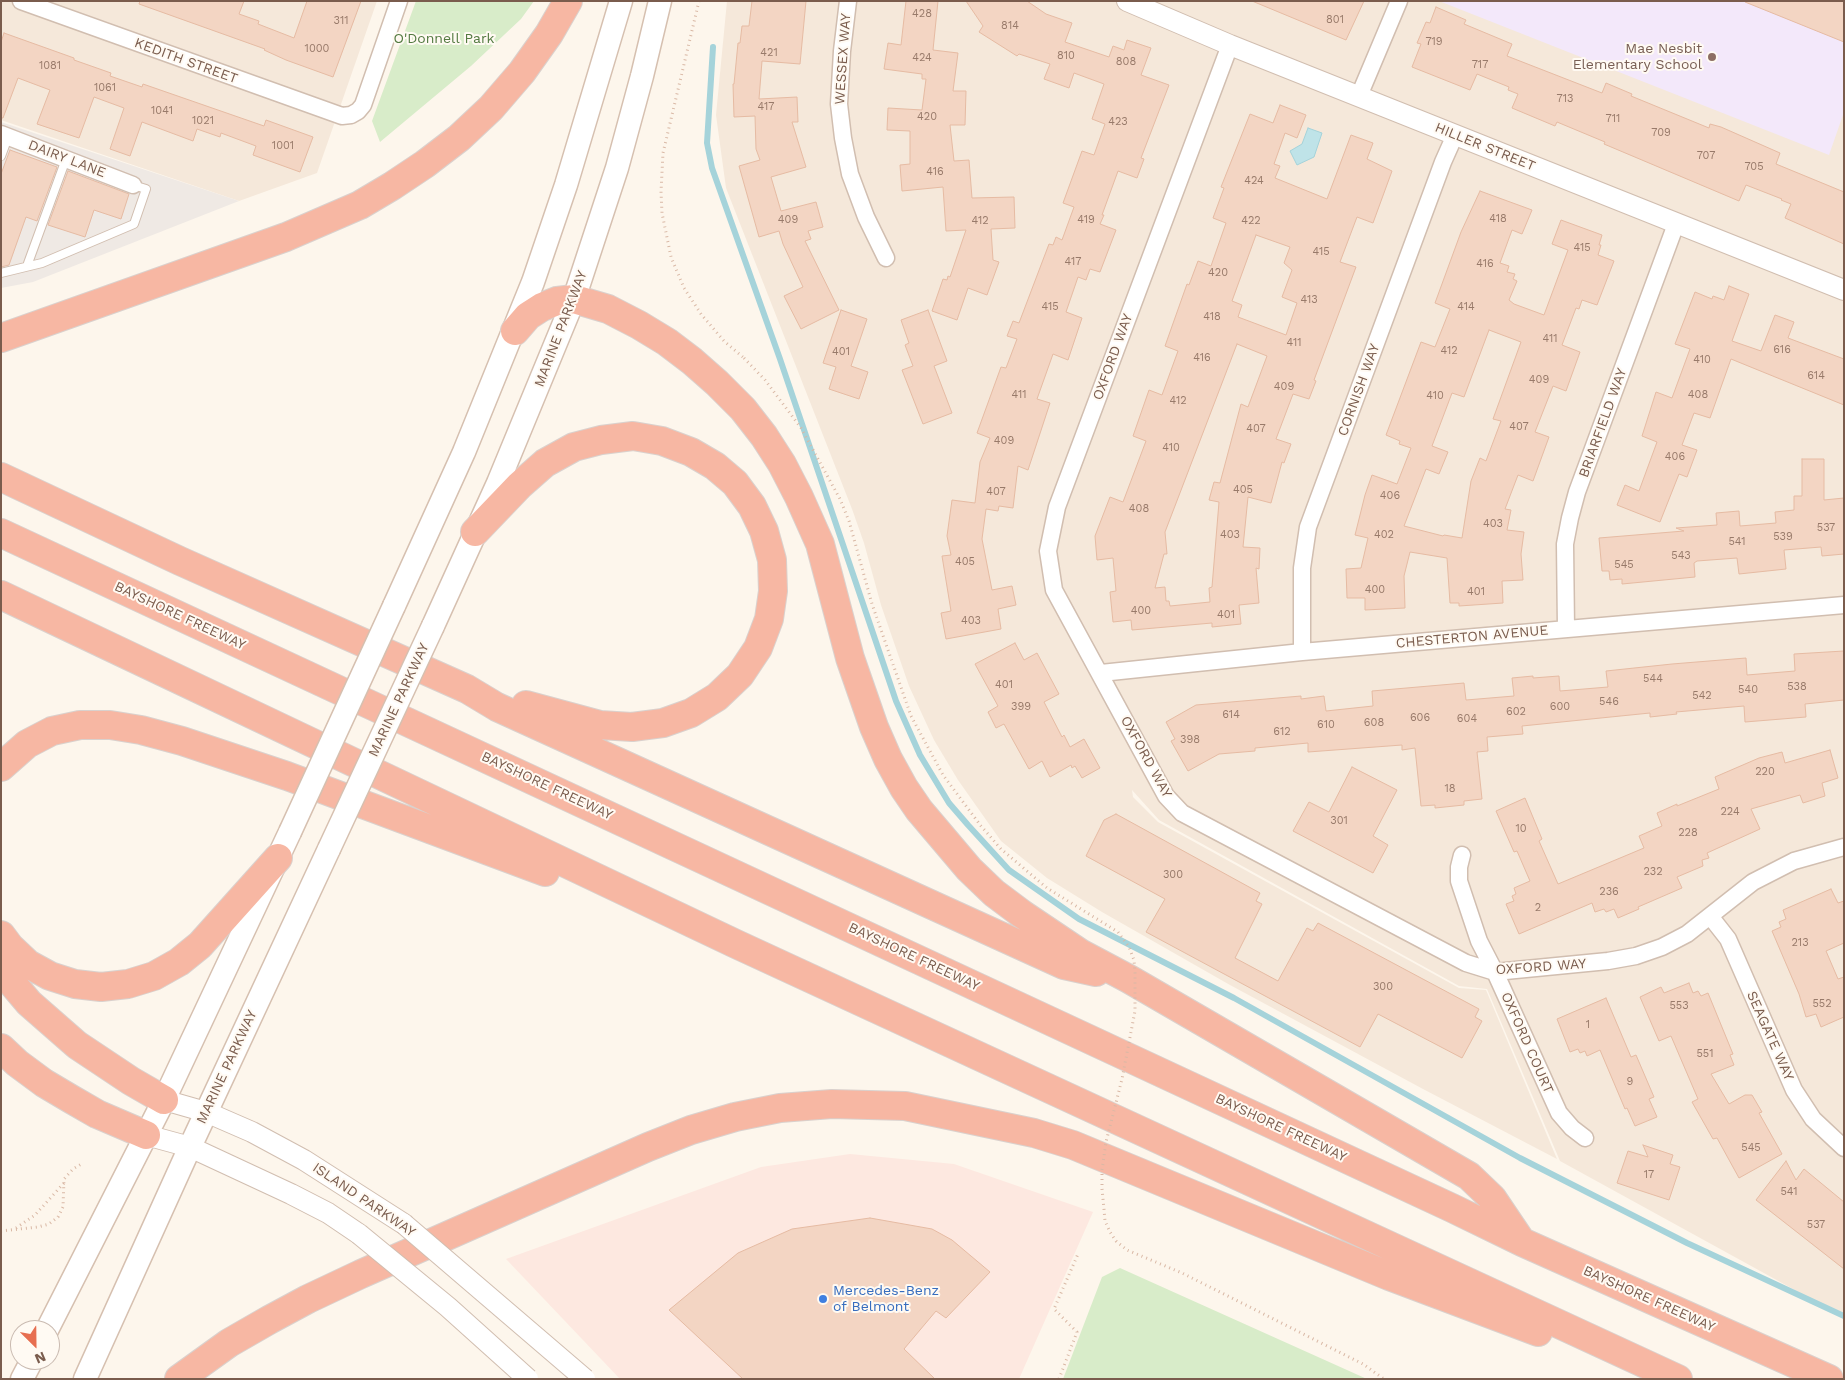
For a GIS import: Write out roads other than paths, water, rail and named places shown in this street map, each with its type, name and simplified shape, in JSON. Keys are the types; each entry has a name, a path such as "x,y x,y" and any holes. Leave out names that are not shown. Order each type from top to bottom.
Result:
{"highway":[{"path":"1,338 286,237 360,205 392,186 445,148 491,108 522,72 549,34 568,1"},
{"path":"514,331 528,316 542,307 557,301 574,299 608,309 667,342 692,361 742,409 782,464 820,544 839,621 862,693 888,759 904,788 945,842 969,869 1022,914 1080,953 1129,979 1469,1176 1492,1198 1522,1242"},
{"path":"467,689 501,696 534,707 600,724 632,727 663,723 691,713 717,697 740,675 758,648 769,619 773,591 772,560 764,531 752,506 735,482 715,466 691,452 662,441 633,436 601,440 574,448 545,463 520,485 475,532"},
{"path":"1,477 180,561 467,689 497,707 1064,965 1129,979"},
{"name":"BAYSHORE FREEWAY","path":"1,533 1522,1242 1829,1379"},
{"path":"1,595 736,944 1678,1379"},
{"path":"1,767 27,744 52,731 80,725 110,724 141,730 182,741 340,795 736,944"},
{"path":"1,936 28,964 50,976 75,984 101,987 128,984 154,976 179,962 200,945 278,858"},
{"path":"1,970 29,1003 77,1045 131,1081 164,1100"},
{"path":"1,1048 44,1083 104,1117 146,1135"},
{"path":"179,1379 229,1343 308,1299 360,1274 648,1147 691,1130 735,1117 780,1108 840,1104 905,1106 1034,1133 1072,1145 1389,1276 1665,1379"}],"main road":[{"path":"52,1320 164,1100 278,858 464,452 514,331 566,185 621,1"},
{"name":"MARINE PARKWAY","path":"85,1379 206,1112 498,483 574,299 617,168 660,1"}],"street":[{"name":"KEDITH STREET","path":"21,1 333,114 351,115 358,112 363,105 399,1"},
{"name":"WESSEX WAY","path":"848,1 842,51 839,104 843,138 850,174 866,217 886,258"},
{"name":"HILLER STREET","path":"1127,1 1230,45 1844,290"},
{"path":"1359,96 1399,1"},
{"name":"OXFORD WAY","path":"1230,45 1057,507 1048,551 1054,590 1101,673 1166,796 1182,814 1466,964 1495,972 1608,961 1636,956 1662,947 1687,934 1753,882 1794,861 1844,847"},
{"name":"CORNISH WAY","path":"1302,652 1302,568 1308,527 1443,162 1455,135"},
{"name":"DAIRY LANE","path":"5,136 133,185"},
{"name":"BRIARFIELD WAY","path":"1566,629 1565,544 1572,510 1676,224"},
{"name":"CHESTERTON AVENUE","path":"1101,673 1302,652 1844,605"},
{"name":"OXFORD COURT","path":"1462,855 1459,867 1459,880 1474,926 1558,1113 1585,1138"},
{"name":"SEAGATE WAY","path":"1710,916 1728,939 1794,1090 1813,1118 1844,1148"},
{"name":"ISLAND PARKWAY","path":"164,1100 206,1112 252,1132 304,1160 404,1224 585,1379"},
{"path":"146,1135 190,1147 328,1212 359,1234 448,1307 528,1379"}],"lane":[{"path":"1,156 5,136"},
{"path":"27,266 66,159"},
{"path":"1,273 42,263 134,224 146,189 133,185"}],"water":[{"path":"1308,128 1322,133 1314,157 1297,165 1290,151 1302,144"}],"waterway":[{"path":"713,47 707,143 712,168 780,359 896,701 920,755 949,803 968,825 1009,870 1079,919 1234,998 1520,1158 1687,1243 1844,1316"}],"place":[{"name":"Mae Nesbit Elementary School","path":"1712,57"},
{"name":"Mercedes-Benz of Belmont","path":"823,1299"}],"park label":[{"name":"O'Donnell Park","path":"444,39"}]}
